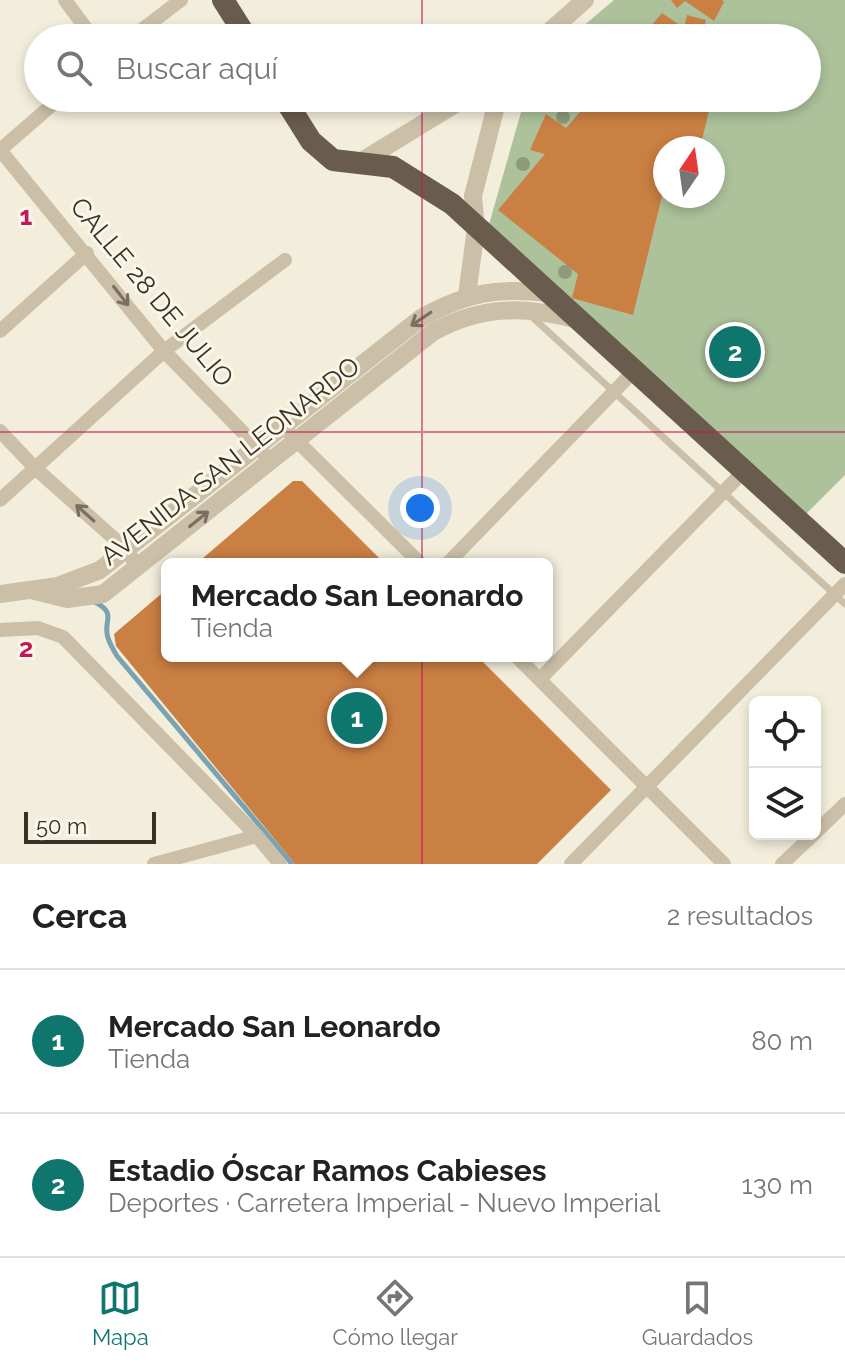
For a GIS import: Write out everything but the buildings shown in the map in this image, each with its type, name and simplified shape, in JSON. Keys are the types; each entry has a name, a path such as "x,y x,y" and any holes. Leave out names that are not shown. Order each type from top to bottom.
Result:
{"highway":[{"path":"223,0 238,24"},
{"path":"293,112 311,141 333,160 393,167 452,204 845,563"}],"street":[{"path":"65,0 83,24"},
{"path":"149,24 181,0"},
{"path":"558,24 585,0"},
{"path":"0,150 44,112"},
{"path":"362,161 442,112"},
{"path":"467,295 476,229 473,196 494,112"},
{"name":"CALLE 28 DE JULIO","path":"0,150 164,351 270,462"},
{"path":"0,331 87,253"},
{"path":"0,500 164,351 285,260"},
{"name":"AVENIDA SAN LEONARDO","path":"31,590 80,579 100,570 421,318 467,295 494,291 548,293"},
{"name":"AVENIDA SAN LEONARDO","path":"31,590 58,597 86,598 103,594 433,332 477,313 523,308 578,320"},
{"path":"453,558 634,371"},
{"path":"282,427 415,558"},
{"path":"0,431 35,468 127,550 138,568"},
{"path":"540,679 744,471"},
{"path":"0,594 31,590"},
{"path":"571,864 842,594"},
{"path":"0,630 38,628 63,637 257,836 280,864"},
{"path":"522,662 724,864"},
{"path":"821,826 845,804"},
{"path":"154,864 257,836"},
{"path":"782,864 807,840"}],"lane":[{"path":"523,308 723,492 842,594"}],"green space":[{"path":"614,0 845,0 845,475 806,514 488,228 521,112 821,112 821,24 586,24"}],"waterway":[{"path":"93,601 108,614 108,638 117,656 292,864"}],"place":[{"name":"Estadio Óscar Ramos Cabieses","path":"735,352"},
{"name":"Mercado San Leonardo","path":"357,718"}]}
